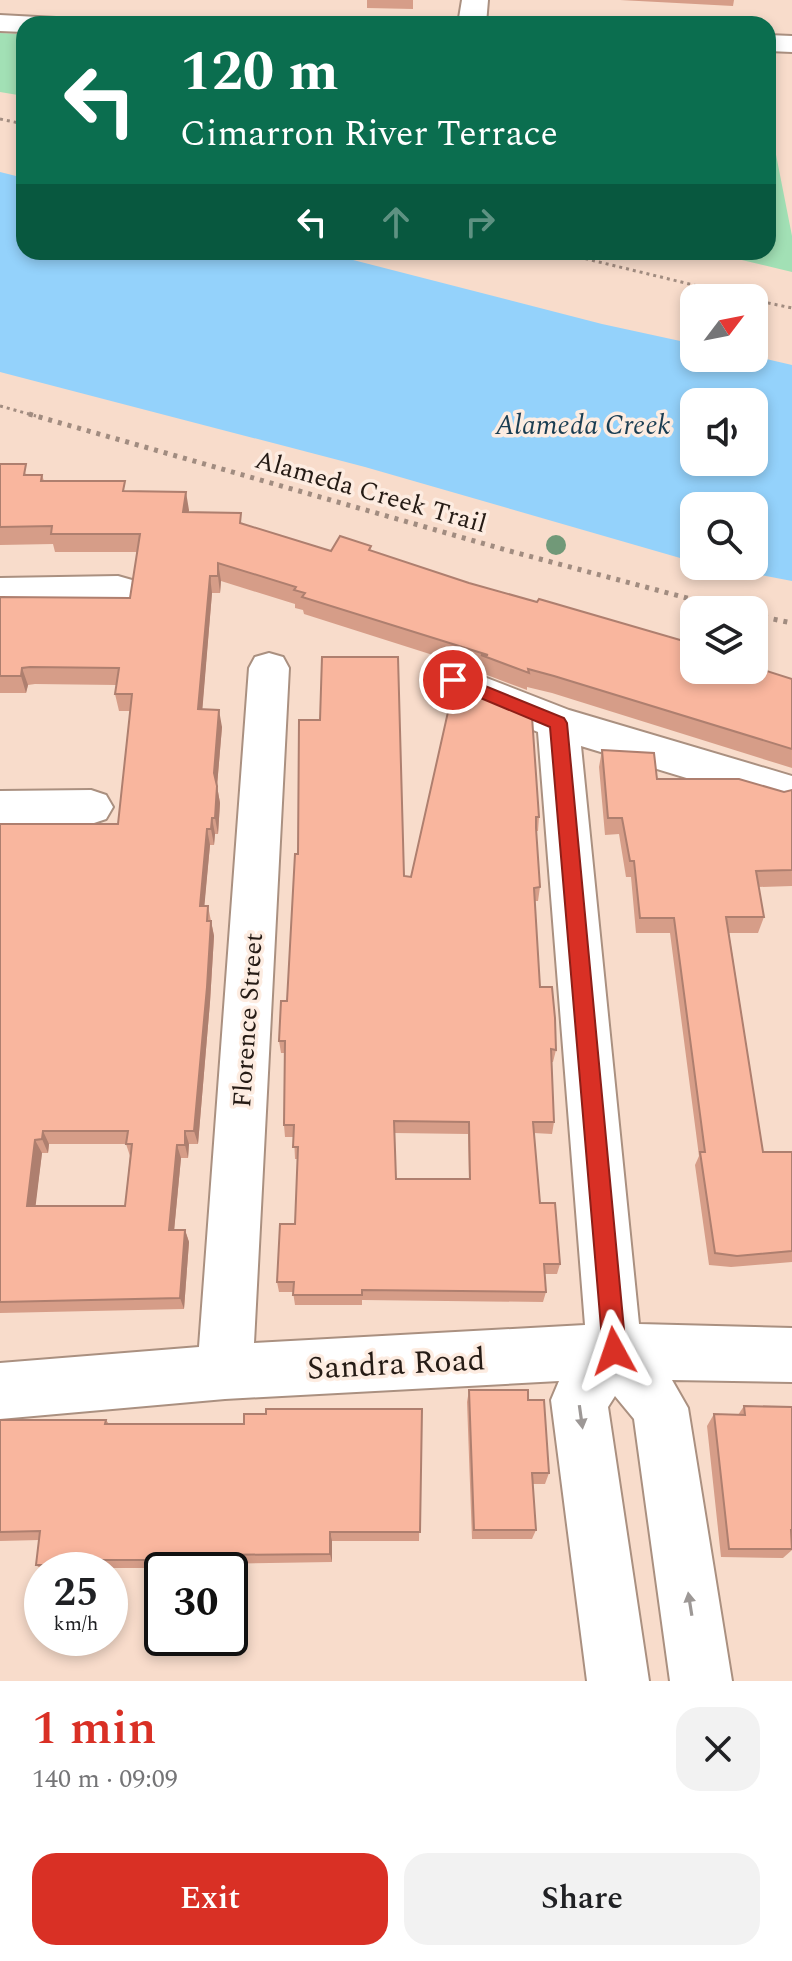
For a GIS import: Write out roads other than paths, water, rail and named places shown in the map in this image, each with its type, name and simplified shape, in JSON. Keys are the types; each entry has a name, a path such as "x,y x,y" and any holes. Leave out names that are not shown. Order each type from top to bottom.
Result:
{"street":[{"path":"0,592 118,590"},
{"name":"Florence Street","path":"225,1372 269,668"},
{"path":"453,680 558,723 779,789"},
{"path":"558,723 614,1351 660,1408 701,1681"},
{"path":"0,808 91,807"},
{"path":"614,1351 579,1400 618,1681"},
{"name":"Sandra Road","path":"0,1391 225,1372 614,1351 792,1355"}],"water":[{"name":"Alameda Creek","path":"0,172 16,176 16,260 353,260 680,341 680,372 768,372 768,359 792,365 792,581 768,576 768,492 680,492 680,558 365,467 0,372"}]}
